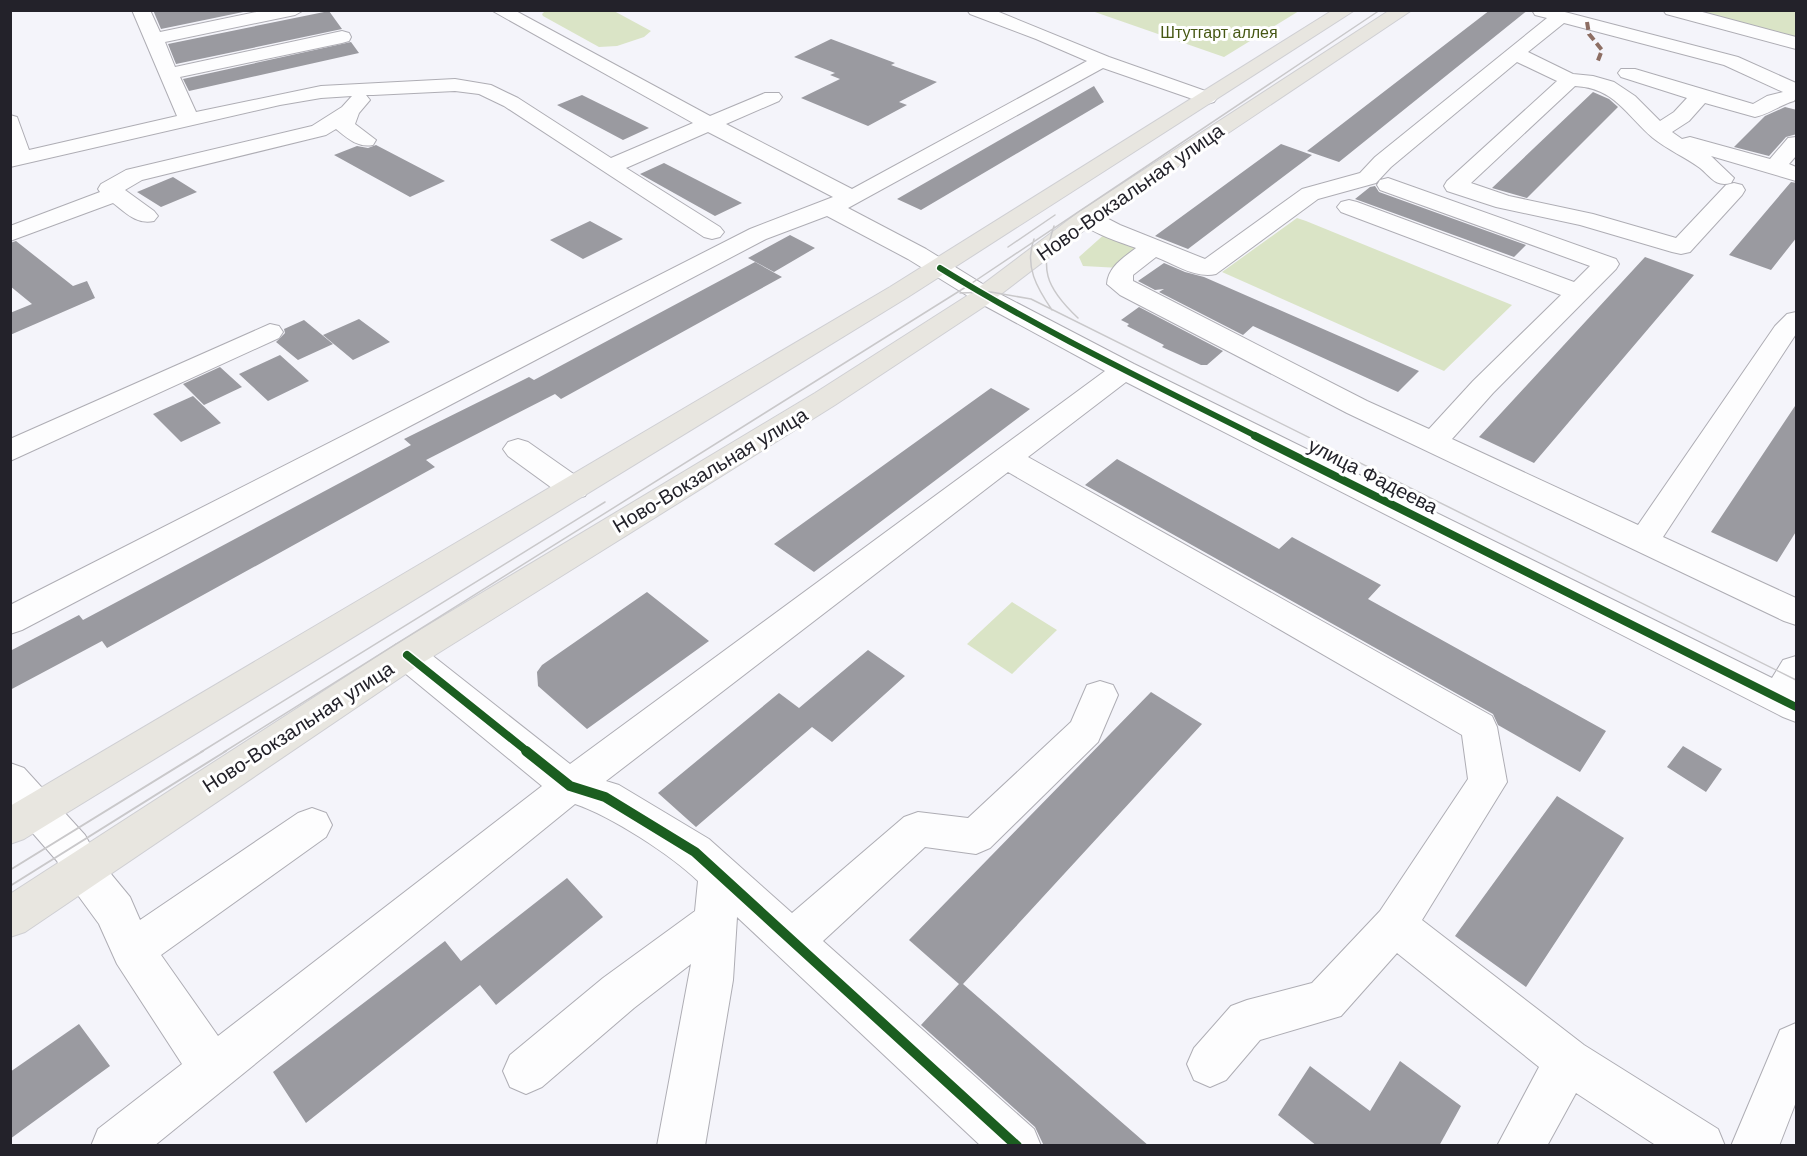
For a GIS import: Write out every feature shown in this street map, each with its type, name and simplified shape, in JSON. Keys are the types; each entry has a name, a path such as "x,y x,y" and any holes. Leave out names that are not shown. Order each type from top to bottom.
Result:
{"main road":[{"name":"Ново-Вокзальная улица","path":"24,819 940,268 1346,10"},
{"name":"Ново-Вокзальная улица","path":"10,918 407,655 825,399 985,296 1087,217 1403,10"}],"street":[{"path":"141,10 189,120"},
{"path":"154,39 295,10"},
{"path":"500,10 709,124 852,198"},
{"path":"976,10 1043,35 1102,61 1207,98"},
{"path":"1540,10 1731,61 1793,94"},
{"path":"1672,10 1797,43"},
{"path":"1386,174 1514,53 1561,16"},
{"path":"169,74 342,37"},
{"path":"1087,217 1112,230 1207,269 1310,194 1386,174 1455,186 1504,202 1585,219 1681,247 1729,184 1708,164 1660,132 1608,86 1578,80 1514,53"},
{"path":"10,621 758,234 852,198 1102,61"},
{"path":"1455,186 1597,63 1755,111 1774,100 1793,94"},
{"path":"1616,93 1628,73"},
{"path":"10,121 15,160 321,92 455,85 484,89 511,102 712,232"},
{"path":"146,216 109,189 134,175 319,131 349,111 373,88"},
{"path":"1660,132 1684,115 1700,95"},
{"path":"609,167 772,97"},
{"path":"349,111 344,126 365,140"},
{"path":"1660,132 1797,174"},
{"path":"1775,167 1797,143"},
{"path":"1386,174 1612,258 1483,387 1433,442"},
{"path":"10,234 116,194"},
{"name":"улица Фадеева","path":"827,206 940,268 985,296 1124,370 1790,692"},
{"path":"1349,207 1579,293"},
{"path":"1154,246 1123,270 1120,284 1357,407 1797,612"},
{"path":"1643,542 1784,332 1797,320"},
{"path":"10,451 270,332"},
{"path":"115,1146 570,786 1124,370"},
{"path":"518,448 574,489"},
{"path":"1008,459 1479,727 1488,782 1395,925 1325,1001 1247,1022 1210,1064"},
{"path":"407,655 570,786 605,797 694,852 1017,1146"},
{"path":"792,941 918,830 976,836 1085,731 1100,695"},
{"path":"10,779 24,819 71,848 83,870 115,911 132,950 213,1069"},
{"path":"132,950 312,825"},
{"path":"681,1146 711,980 719,875"},
{"path":"526,1071 609,998 715,922"},
{"path":"1395,925 1568,1060 1701,1146"},
{"path":"1521,1146 1568,1060"},
{"path":"1755,1146 1792,1068"}],"green space":[{"path":"545,11 614,11 651,31 644,37 617,46 599,47 543,16"},
{"name":"Штутгарт аллея","path":"1092,11 1299,11 1224,57"},
{"path":"1669,11 1796,11 1796,44"},
{"path":"1297,218 1512,305 1444,371 1222,272"},
{"path":"1107,232 1143,249 1120,268 1083,266 1079,257"},
{"path":"1012,602 1057,630 1012,674 967,644"}],"building":[{"path":"153,10 253,10 161,29"},
{"path":"1490,10 1528,10 1339,162 1307,151"},
{"path":"329,11 342,29 176,64 168,44"},
{"path":"831,39 895,63 891,65 937,82 899,102 907,105 868,126 801,98 840,79 830,75 835,73 794,57"},
{"path":"351,42 359,53 189,91 183,79"},
{"path":"1094,86 1104,102 921,210 897,199"},
{"path":"1593,92 1609,99 1618,107 1527,198 1492,188"},
{"path":"582,95 649,128 623,140 557,105"},
{"path":"1785,107 1797,110 1797,134 1786,137 1769,156 1734,147 1765,116"},
{"path":"1281,144 1312,155 1188,249 1155,236"},
{"path":"376,145 445,181 410,197 334,155 357,146 368,148"},
{"path":"664,163 742,203 715,216 640,174"},
{"path":"173,177 197,192 161,207 137,192"},
{"path":"1791,182 1797,183 1797,237 1771,270 1729,255"},
{"path":"1375,186 1379,192 1526,245 1514,257 1355,199 1370,187"},
{"path":"590,221 623,239 583,259 550,240"},
{"path":"790,235 815,248 774,272 748,258"},
{"path":"16,241 73,286 87,281 95,298 10,335 10,313 32,304 10,286 10,243"},
{"path":"1645,257 1694,275 1534,463 1479,437"},
{"path":"755,262 782,277 561,399 555,394 426,460 435,467 107,648 102,641 10,690 10,651 79,615 83,620 411,445 404,439 529,377 534,380"},
{"path":"1164,263 1204,277 1419,371 1398,392 1253,326 1243,335 1159,292 1164,289 1155,290 1138,281"},
{"path":"1139,307 1223,351 1207,365 1201,365 1162,347 1164,345 1127,326 1129,324 1121,320"},
{"path":"359,319 390,342 353,360 323,335"},
{"path":"304,320 333,344 298,360 276,342 285,333 284,329"},
{"path":"280,355 309,381 268,401 239,374"},
{"path":"220,367 242,387 204,405 183,384"},
{"path":"991,388 1030,409 814,572 774,544"},
{"path":"193,396 221,423 181,442 153,414"},
{"path":"1797,403 1797,530 1777,562 1711,532"},
{"path":"1117,459 1279,549 1292,537 1381,585 1368,599 1606,731 1580,772 1498,725 1493,714 1085,485"},
{"path":"647,592 709,641 587,729 538,686 537,672 542,665"},
{"path":"868,650 905,676 832,742 812,727 696,827 658,793 779,693 799,708"},
{"path":"1151,692 1202,724 963,984 1149,1146 1044,1146 1035,1127 921,1025 959,984 909,940"},
{"path":"1683,746 1722,769 1706,792 1667,767"},
{"path":"1557,796 1624,838 1526,987 1455,936"},
{"path":"567,878 603,917 496,1005 480,985 306,1123 273,1072 445,941 461,961"},
{"path":"79,1024 110,1066 10,1139 10,1072"},
{"path":"1400,1061 1461,1106 1439,1146 1317,1146 1278,1115 1310,1066 1370,1111"}],"tram line":[{"path":"1053,229 1380,10"},
{"path":"1008,247 1055,215"},
{"path":"1033,242 1053,229"},
{"path":"1053,229 1047,254 1048,276 1058,296 1078,318"},
{"path":"224,752 969,285 1033,242"},
{"path":"1033,242 1031,268 1037,285 1051,309"},
{"path":"960,293 991,292 1031,299 1051,309"},
{"path":"1051,309 1796,680"},
{"path":"201,752 605,502"},
{"path":"10,870 203,751"},
{"path":"10,886 226,751"}],"marked path":[{"path":"1587,22 1589,34 1602,50 1597,63"}],"cycle path":[{"path":"940,268 985,296 1124,370 1796,707"},
{"path":"407,655 570,786 605,797 695,852 1017,1146"}]}
